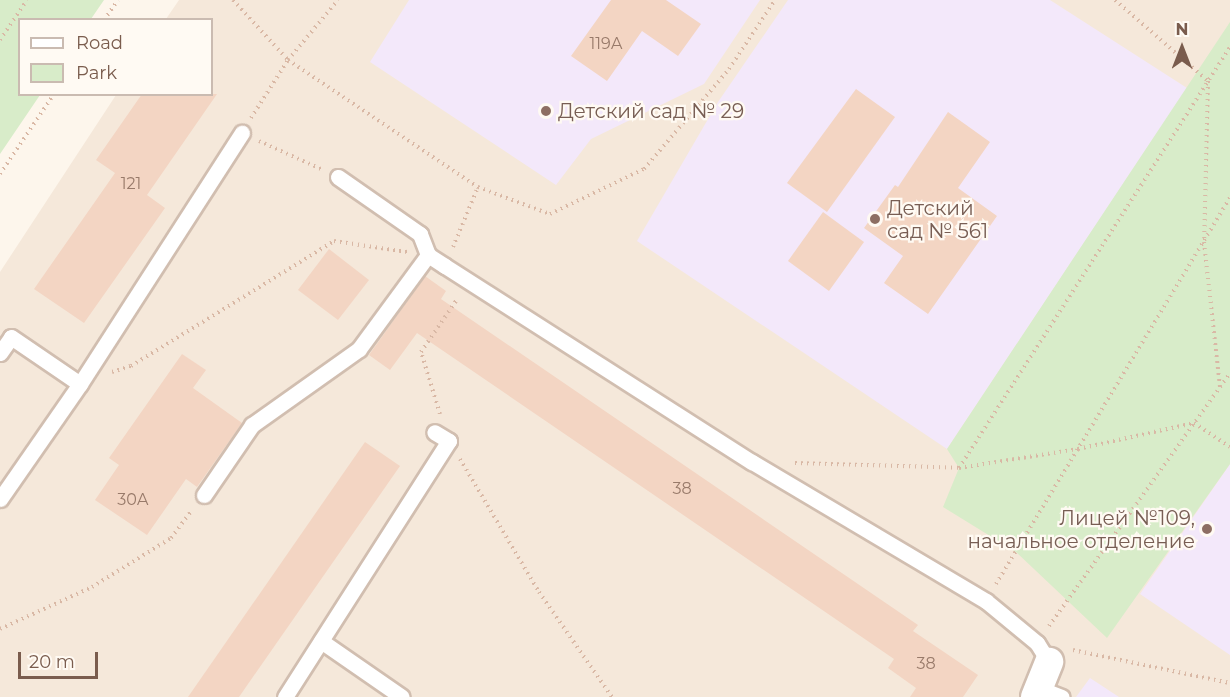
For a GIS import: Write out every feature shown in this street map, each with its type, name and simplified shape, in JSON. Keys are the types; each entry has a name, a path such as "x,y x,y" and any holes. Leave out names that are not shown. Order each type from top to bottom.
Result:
{"street":[{"path":"1043,652 1046,694"}],"lane":[{"path":"0,499 80,384 242,133"},
{"path":"338,177 420,234 428,255 752,462 986,601 1043,652"},
{"path":"204,495 252,425 359,349 428,255"},
{"path":"0,353 11,338 80,384"},
{"path":"285,697 449,441 434,432"},
{"path":"321,641 402,697"}],"path":[{"path":"0,40 27,0"},
{"path":"105,18 118,0"},
{"path":"232,0 288,60 478,187 550,214 644,170 729,69 775,0"},
{"path":"338,0 288,60 242,133 338,177"},
{"path":"1115,0 1208,81"},
{"path":"959,468 1230,47"},
{"path":"1208,81 1204,242 1220,387"},
{"path":"0,174 53,96"},
{"path":"478,187 445,266 458,299 421,352 449,441 539,592 612,697"},
{"path":"986,601 1230,197"},
{"path":"80,384 131,366 334,241 428,255"},
{"path":"1230,373 1194,423 1043,652 1230,683"},
{"path":"752,462 959,468 1078,449 1194,423 1230,447"},
{"path":"0,629 92,587 171,538 204,495"}],"shaded area":[{"path":"179,0 1230,0 1230,697 0,697 0,272 115,96 213,96 213,18 167,18"},
{"name":"Детский сад № 29","path":"409,0 760,0 704,84 591,139 556,185 370,62"},
{"name":"Детский сад № 561","path":"788,0 1050,0 1187,88 947,449 637,241 718,102"},
{"name":"Лицей №109, начальное отделение","path":"1230,464 1230,655 1140,594"},
{"path":"1090,678 1119,697 1076,697"}],"green space":[{"path":"0,0 104,0 92,18 18,18 18,96 39,96 0,154"},
{"path":"1230,22 1230,464 1107,638 1016,552 943,507 959,468 947,449"}],"building":[{"path":"611,0 666,0 701,24 678,56 642,31 607,81 571,56"},
{"path":"856,89 895,117 827,212 787,183"},
{"path":"217,94 147,195 165,208 84,323 34,289 115,173 96,160 141,96 213,96"},
{"path":"948,112 990,142 958,188 997,216 928,314 884,283 903,256 864,228 895,185 898,187"},
{"path":"823,212 864,242 829,291 788,261"},
{"path":"329,249 369,280 338,320 298,290"},
{"path":"425,276 446,291 441,299 918,625 913,631 978,675 963,697 910,697 916,688 888,668 894,659 417,333 390,370 369,355"},
{"path":"182,354 206,370 193,388 242,423 197,487 186,479 147,535 95,500 119,465 109,458"},
{"path":"365,442 400,466 239,697 188,697"}],"place":[{"name":"Детский сад № 29","path":"546,111"},
{"name":"Детский сад № 561","path":"875,219"},
{"name":"Лицей №109, начальное отделение","path":"1207,529"}]}
